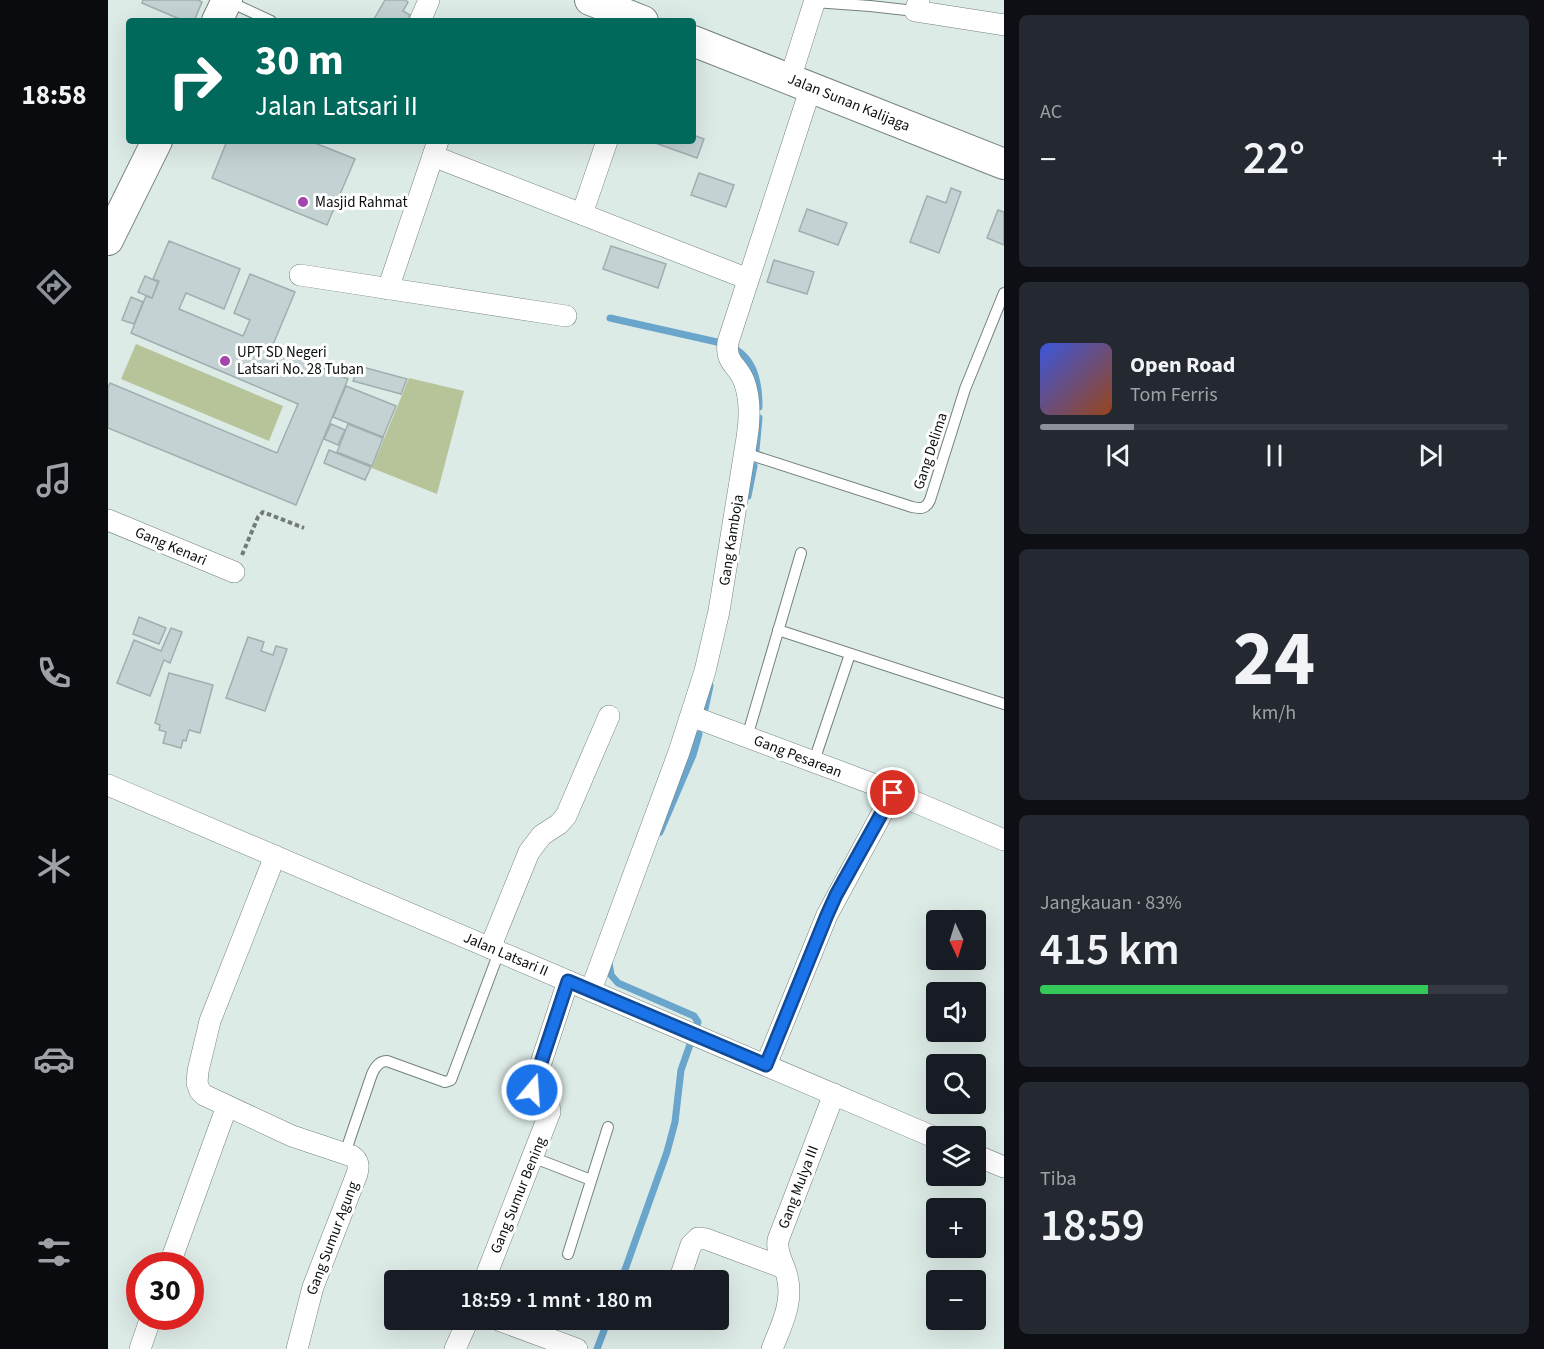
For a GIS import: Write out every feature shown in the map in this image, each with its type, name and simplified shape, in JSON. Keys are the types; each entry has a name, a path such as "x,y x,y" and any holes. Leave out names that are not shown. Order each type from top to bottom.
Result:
{"main road":[{"path":"218,18 227,0"},
{"path":"590,0 635,18"},
{"name":"Jalan Sunan Kalijaga","path":"696,42 1004,164"},
{"path":"108,240 156,144"}],"street":[{"path":"421,18 429,0"},
{"name":"Gang Kamboja","path":"591,990 679,752 705,671 719,611 749,425 749,400 744,381 729,359 728,344 748,279 800,83 814,1"},
{"path":"917,6 1004,25"},
{"path":"582,214 606,144"},
{"path":"388,289 436,149 582,214 748,279"},
{"path":"300,275 566,316"},
{"name":"Gang Kenari","path":"108,520 234,572"},
{"path":"495,950 530,852 542,835 559,824 566,816 609,716"},
{"name":"Gang Pesarean","path":"691,716 814,761 1004,840"},
{"name":"Jalan Latsari II","path":"108,785 926,1134"},
{"path":"766,1065 836,895 893,793"},
{"path":"275,856 216,1002 198,1071 198,1086 204,1095 226,1106 292,1136 345,1153"},
{"name":"Gang Sumur Bening","path":"488,1270 551,1108 546,1102 534,1097 532,1092 568,981"},
{"name":"Gang Mulya III","path":"772,1349 788,1304 789,1284 778,1254 778,1240 834,1094"},
{"path":"173,1252 226,1106"},
{"name":"Gang Sumur Agung","path":"297,1349 313,1287 358,1169 356,1159 345,1153"},
{"path":"986,1160 1004,1167"},
{"path":"683,1270 691,1245 698,1238 784,1268"},
{"path":"140,1349 147,1330"},
{"path":"455,1349 464,1330"},
{"path":"525,1330 577,1349"}],"lane":[{"path":"227,0 265,18"},
{"path":"814,1 870,6 917,6"},
{"name":"Gang Delima","path":"745,453 912,507 926,507 965,389 1004,293"},
{"path":"747,737 801,553"},
{"path":"778,630 1004,704"},
{"path":"814,761 850,654"},
{"path":"345,1153 377,1065 387,1061 445,1082 451,1080 495,950"},
{"path":"568,1254 608,1128"},
{"path":"532,1157 591,1180"}],"path":[{"path":"234,572 261,513 304,528"}],"green space":[{"path":"136,344 283,406 269,441 121,379"},
{"path":"409,378 464,391 437,494 372,468"}],"building":[{"path":"143,0 198,0 202,2 195,18 177,18 142,3"},
{"path":"385,0 408,2 403,11 410,15 408,18 375,18"},
{"path":"696,136 704,139 697,158 658,144 696,144"},
{"name":"Masjid Rahmat","path":"226,144 318,144 355,159 327,225 212,178"},
{"path":"699,173 734,185 726,207 691,195"},
{"path":"951,188 961,192 939,253 910,242 927,196 946,203"},
{"path":"807,209 847,223 838,245 799,231"},
{"path":"998,210 1004,212 1004,245 987,238"},
{"path":"169,241 240,269 224,309 186,293 179,309 243,336 250,320 234,313 250,274 295,292 272,347 348,379 296,505 108,428 110,383 277,453 298,404 131,333 146,296 152,298 159,281 153,279"},
{"path":"611,246 666,264 658,288 603,269"},
{"path":"774,260 814,272 807,294 767,282"},
{"path":"145,276 158,282 152,298 138,292"},
{"path":"131,297 143,302 134,324 122,320"},
{"path":"359,366 407,379 401,394 353,381"},
{"path":"346,386 396,406 383,437 333,417"},
{"path":"331,424 345,430 338,445 324,439"},
{"path":"348,424 383,438 372,466 337,452"},
{"path":"329,450 371,467 365,480 324,463"},
{"path":"139,617 166,628 159,644 133,634"},
{"path":"171,628 182,632 170,663 164,660 150,696 117,683 134,640 161,651"},
{"path":"248,637 264,642 261,651 273,655 276,646 287,649 265,711 226,698"},
{"path":"169,673 213,685 200,733 189,730 181,748 163,743 166,732 159,730 160,725 155,723"}],"waterway":[{"path":"610,318 717,342 738,351 751,365 755,374 759,407"},
{"path":"756,450 759,418"},
{"path":"748,496 754,466"},
{"path":"705,709 710,686"},
{"path":"660,832 693,755 699,734"},
{"path":"609,962 611,975 618,983 694,1016 698,1022 681,1070 675,1122 667,1152 625,1270"},
{"path":"597,1349 604,1330"}],"place":[{"name":"Masjid Rahmat","path":"303,202"},
{"name":"UPT SD Negeri Latsari No. 28 Tuban","path":"225,361"}],"route":[{"path":"532,1090 568,981 766,1065 813,946 836,895 893,793"}]}
